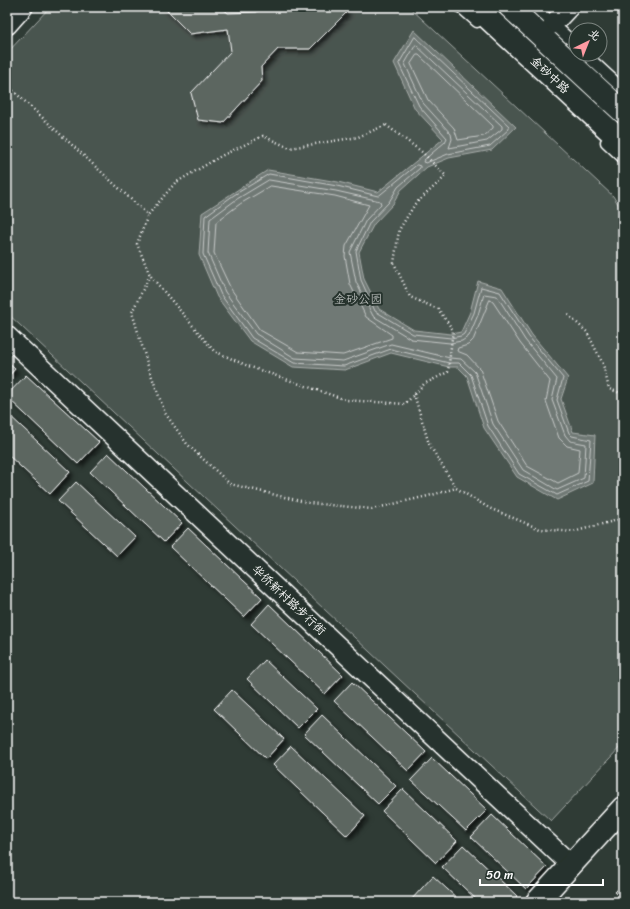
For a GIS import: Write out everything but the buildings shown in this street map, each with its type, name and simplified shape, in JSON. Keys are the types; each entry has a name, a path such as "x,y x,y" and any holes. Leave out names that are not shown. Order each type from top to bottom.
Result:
{"main road":[{"name":"金砂中路","path":"476,7 623,143"},
{"name":"金砂中路","path":"510,7 623,112"},
{"path":"537,902 623,808"},
{"path":"550,902 623,823"}],"street":[{"path":"7,25 24,7"},
{"path":"553,24 569,7"},
{"name":"华侨新村路步行街","path":"7,336 571,865"}],"lane":[{"path":"460,7 484,29"},
{"path":"535,7 568,38"},
{"path":"594,62 623,89"},
{"path":"600,136 623,158"}],"path":[{"path":"7,85 148,215"},
{"path":"386,125 422,152 437,165 446,176 415,204 399,230 394,263 410,297 438,309 453,330 448,372 424,384 405,404 346,400 248,366 214,351 150,275 137,244 148,215 175,183 221,156 263,136 290,148 358,137 386,125"},
{"path":"150,275 132,312 148,366 165,413 187,444 230,484 309,503 372,508 432,495 456,488"},
{"path":"568,315 587,332 603,364 610,390 623,394"},
{"path":"414,394 429,444 456,488 489,508 540,529 573,532 621,519 623,515"}],"green space":[{"name":"金砂公园","path":"50,7 409,7 613,196 623,212 623,744 551,821 7,313 7,53"}],"water":[{"path":"414,30 516,127 492,150 449,158 427,167 401,190 393,204 374,224 359,252 364,279 379,309 414,330 451,334 461,332 470,312 478,281 502,288 532,335 568,378 561,399 573,432 595,435 593,483 557,500 517,477 484,428 467,376 458,367 449,367 391,353 345,370 293,367 250,341 217,297 199,255 202,213 268,170 338,182 378,192 443,139 415,109 394,63"}]}
